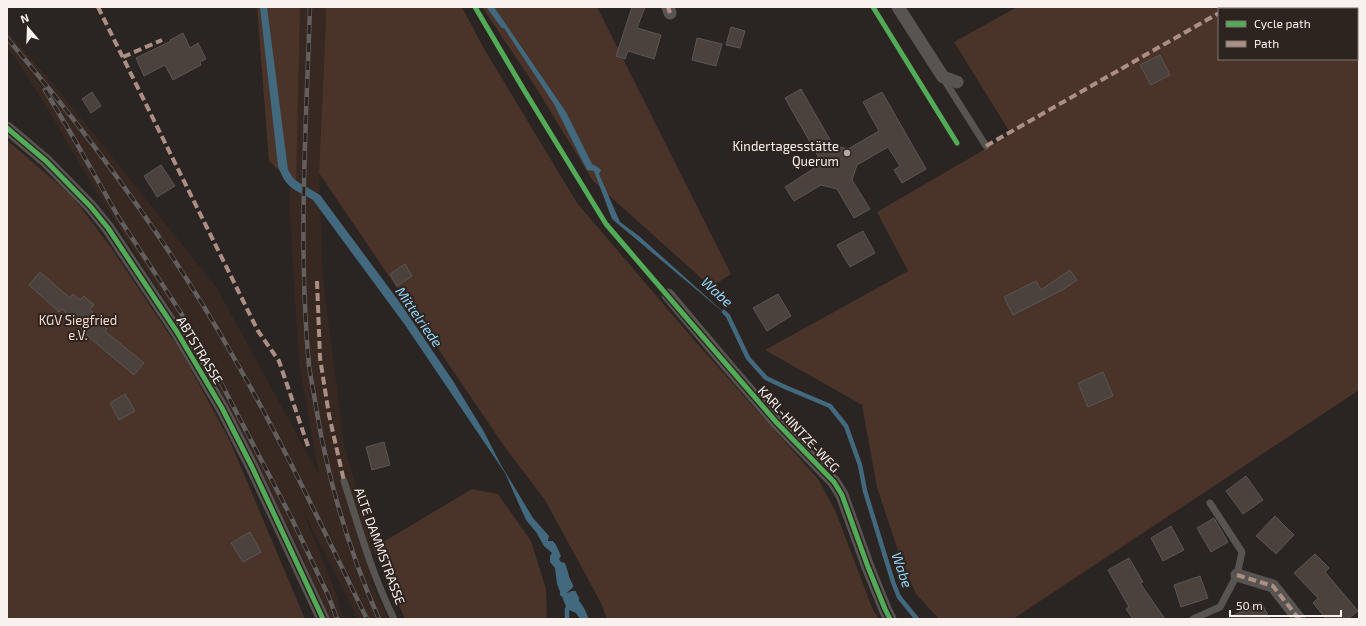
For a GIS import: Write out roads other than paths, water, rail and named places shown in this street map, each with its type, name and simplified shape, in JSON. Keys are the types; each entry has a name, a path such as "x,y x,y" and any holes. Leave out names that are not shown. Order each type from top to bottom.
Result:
{"street":[{"path":"898,7 943,77 957,82"},
{"name":"ABTSTRASSE","path":"7,128 46,161 91,207 108,228 177,332 222,408 252,467 323,619"},
{"name":"KARL-HINTZE-WEG","path":"668,295 767,411 834,482 842,495 868,567 890,619"},
{"path":"1237,575 1273,586 1299,619"}],"lane":[{"path":"943,77 986,146"},
{"name":"ALTE DAMMSTRASSE","path":"344,480 369,560 394,619"},
{"path":"1193,619 1220,607 1237,575 1242,552 1210,503"}],"water":[{"path":"260,7 267,7 288,170 293,178 298,182 320,195 398,300 453,381 533,518 549,536 548,541 553,541 556,545 561,556 559,559 561,562 565,563 571,586 562,594 567,595 574,593 589,619 580,619 576,613 567,609 557,584 555,568 550,562 550,556 552,553 544,546 536,532 526,520 505,473 405,325 313,200 291,188 281,174 278,166"},
{"path":"490,7 494,7 566,112 592,164 601,170 599,174 620,222 639,236 728,316 612,219 594,171 587,170 554,104"}],"waterway":[{"name":"Wabe","path":"489,7 503,26"},
{"name":"Wabe","path":"724,312 728,316 748,358 766,378 830,406 846,426 860,465 865,491 893,582 899,597 917,619"},
{"name":"Mittelriede","path":"567,578 571,586 562,594 567,595 574,593 577,599 567,609 567,619"}],"railway":[{"path":"310,7 303,232 309,366 321,434 333,488 358,567 379,619"},
{"path":"7,38 39,76 99,153 156,233 183,274 252,390 319,520 367,619"},
{"path":"45,90 119,218 181,313 219,379 292,519 328,595 337,619"}],"place":[{"name":"Kindertagesstätte Querum","path":"847,153"}],"park label":[{"name":"KGV Siegfried e.V.","path":"78,328"}]}
